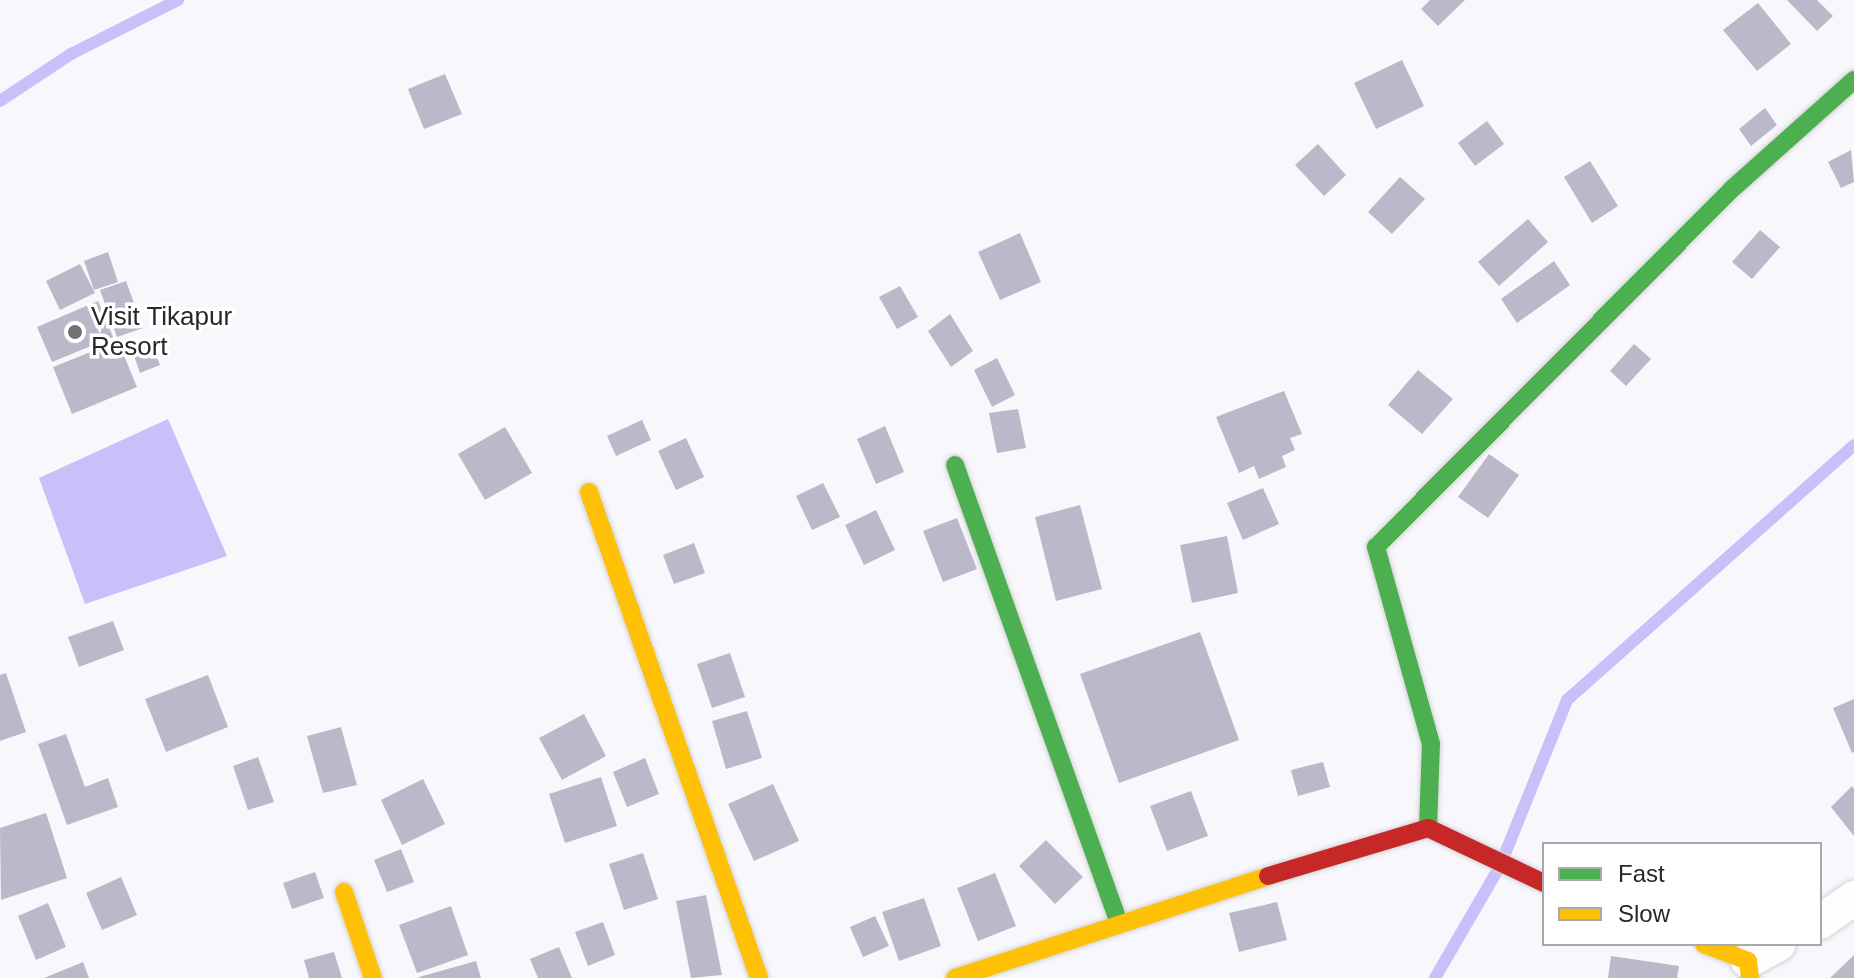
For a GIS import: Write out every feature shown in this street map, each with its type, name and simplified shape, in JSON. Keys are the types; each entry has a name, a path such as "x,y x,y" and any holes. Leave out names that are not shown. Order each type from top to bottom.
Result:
{"street":[{"path":"1428,828 1431,744 1376,547 1732,189 1854,80"},
{"path":"955,465 1118,920"},
{"path":"589,492 759,978"},
{"path":"955,978 1118,920 1428,828 1542,882"},
{"path":"344,892 373,978"},
{"path":"1822,921 1854,898"},
{"path":"1708,946 1749,969 1777,946"}],"shaded area":[{"path":"168,419 227,556 85,604 39,478"}],"building":[{"path":"1430,0 1465,0 1438,26 1421,9"},
{"path":"1787,0 1817,0 1833,16 1817,31"},
{"path":"1758,3 1791,44 1757,71 1723,30"},
{"path":"1402,60 1424,106 1376,129 1354,83"},
{"path":"445,74 462,114 424,129 408,89"},
{"path":"1765,108 1777,125 1751,146 1739,129"},
{"path":"1487,121 1504,144 1475,166 1458,143"},
{"path":"1318,144 1346,175 1324,196 1295,165"},
{"path":"1851,150 1854,182 1841,188 1828,162"},
{"path":"1590,161 1618,206 1592,223 1564,177"},
{"path":"1400,177 1425,199 1392,234 1368,212"},
{"path":"1528,219 1548,242 1499,286 1478,262"},
{"path":"1760,230 1780,247 1752,279 1732,262"},
{"path":"1020,233 1041,282 1000,300 978,252"},
{"path":"108,252 118,282 94,290 84,261"},
{"path":"1554,261 1570,285 1517,323 1501,299"},
{"path":"80,264 95,293 60,310 46,281"},
{"path":"126,281 143,328 117,337 100,290"},
{"path":"900,286 918,317 897,329 879,297"},
{"name":"Visit Tikapur Resort","path":"98,301 113,337 52,362 37,327"},
{"path":"950,314 973,351 951,367 928,331"},
{"path":"118,341 137,387 72,414 53,367"},
{"path":"152,343 160,365 140,373 132,350"},
{"path":"1634,344 1651,359 1626,386 1610,371"},
{"path":"997,358 1015,395 992,407 974,370"},
{"path":"1418,370 1453,399 1422,434 1388,405"},
{"path":"1284,391 1302,434 1290,438 1295,450 1282,456 1286,467 1259,479 1254,466 1239,473 1216,417"},
{"path":"1018,409 1026,448 997,453 989,413"},
{"path":"642,420 651,440 616,456 607,436"},
{"path":"885,426 904,472 876,484 857,439"},
{"path":"505,427 532,473 485,500 458,454"},
{"path":"686,438 704,477 676,490 658,451"},
{"path":"1489,454 1519,475 1488,518 1458,497"},
{"path":"823,483 840,517 812,530 796,496"},
{"path":"1263,488 1279,524 1243,540 1227,503"},
{"path":"1080,505 1102,589 1056,601 1035,517"},
{"path":"876,510 895,550 864,565 845,525"},
{"path":"957,518 977,569 943,582 923,531"},
{"path":"1227,536 1238,593 1192,603 1180,545"},
{"path":"694,543 705,573 674,584 663,555"},
{"path":"113,621 124,650 79,667 68,637"},
{"path":"1200,632 1239,740 1119,783 1080,674"},
{"path":"730,653 745,697 712,708 697,664"},
{"path":"6,673 26,732 0,741 0,675"},
{"path":"208,675 228,727 166,752 145,699"},
{"path":"1854,699 1854,752 1852,753 1833,708"},
{"path":"747,711 762,758 726,769 712,721"},
{"path":"584,714 606,756 562,780 539,738"},
{"path":"341,727 357,785 323,793 307,736"},
{"path":"66,734 85,787 108,778 118,807 67,825 38,744"},
{"path":"258,757 274,802 248,810 233,766"},
{"path":"645,758 659,794 627,807 613,772"},
{"path":"1323,762 1330,787 1298,796 1291,770"},
{"path":"601,777 617,826 565,843 549,794"},
{"path":"423,779 445,824 402,845 381,800"},
{"path":"773,784 799,841 754,861 728,804"},
{"path":"1852,786 1854,789 1854,836 1831,807"},
{"path":"1191,791 1208,836 1167,851 1150,806"},
{"path":"46,813 67,878 1,900 0,828"},
{"path":"1046,840 1083,877 1055,904 1019,866"},
{"path":"401,849 414,882 387,892 374,860"},
{"path":"643,853 658,899 624,910 609,864"},
{"path":"315,872 324,898 292,909 283,883"},
{"path":"995,873 1016,926 978,941 957,888"},
{"path":"121,877 137,915 102,930 86,893"},
{"path":"706,895 722,975 691,978 676,901"},
{"path":"924,898 941,946 899,961 882,912"},
{"path":"1277,902 1287,940 1239,952 1229,913"},
{"path":"48,903 66,947 36,960 18,916"},
{"path":"451,906 468,955 417,973 399,925"},
{"path":"875,916 889,946 863,957 850,927"},
{"path":"603,922 615,955 588,966 575,932"},
{"path":"559,947 572,978 538,978 530,959"},
{"path":"334,952 342,978 309,978 304,960"},
{"path":"1854,955 1854,978 1830,978"},
{"path":"1611,956 1679,966 1677,978 1608,978"},
{"path":"476,961 481,978 419,978 419,977"},
{"path":"83,962 89,978 44,978"}],"waterway":[{"path":"0,101 71,54 178,0"},
{"path":"1435,978 1500,866 1567,700 1854,445"}],"traffic: fast":[{"path":"1428,828 1431,744 1376,547 1732,189 1854,80"},
{"path":"955,465 1118,920"}],"traffic: slow":[{"path":"589,492 759,978"},
{"path":"955,978 1268,876"},
{"path":"344,892 373,978"},
{"path":"1709,946 1748,961 1750,978"}],"traffic: jam":[{"path":"1268,876 1428,828 1542,882"}],"place":[{"name":"Visit Tikapur Resort","path":"75,332"}]}
